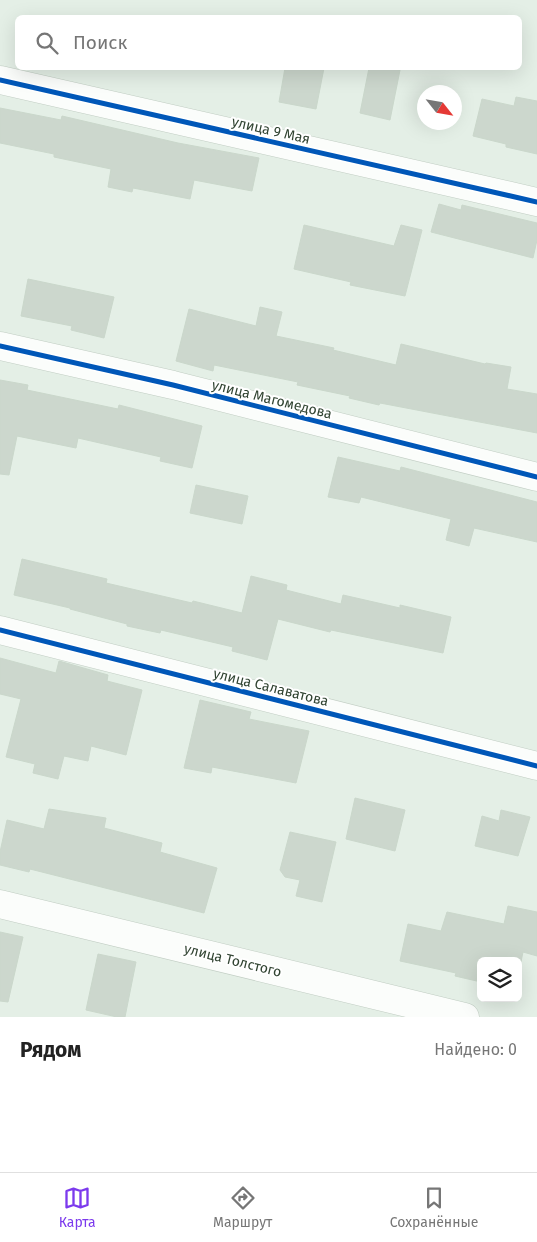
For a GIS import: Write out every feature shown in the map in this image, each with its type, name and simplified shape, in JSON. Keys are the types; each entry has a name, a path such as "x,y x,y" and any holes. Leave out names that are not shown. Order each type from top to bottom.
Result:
{"street":[{"name":"улица 9 Мая","path":"0,80 537,202"},
{"name":"улица Магомедова","path":"0,346 173,385 537,477"},
{"name":"улица Салаватова","path":"0,630 537,766"},
{"name":"улица Толстого","path":"0,904 465,1017"}],"building":[{"path":"285,70 324,70 316,109 279,102"},
{"path":"369,70 400,70 390,120 360,113"},
{"path":"516,97 537,101 537,154 506,147 506,144 473,136 482,99 514,106"},
{"path":"0,108 61,120 62,116 178,143 259,158 252,191 194,180 190,199 133,188 132,192 108,187 111,169 54,157 54,154 0,143"},
{"path":"439,204 461,210 462,205 537,223 537,240 533,258 431,232"},
{"path":"304,225 394,246 401,225 422,230 405,296 350,285 351,282 294,269"},
{"path":"28,279 114,297 104,338 71,330 72,326 21,316"},
{"path":"260,307 282,312 276,336 334,348 333,350 396,365 401,344 485,364 511,367 507,389 537,394 537,433 380,403 379,405 349,398 350,396 297,385 298,382 214,365 213,371 176,361 189,309 256,326"},
{"path":"0,380 28,385 27,390 118,409 119,405 202,426 192,468 160,461 161,457 78,438 76,448 17,436 9,475 0,474"},
{"path":"338,457 400,471 401,467 537,502 537,542 474,528 469,546 446,540 451,519 361,497 359,503 328,497"},
{"path":"196,485 248,496 242,524 190,513"},
{"path":"22,559 107,579 106,583 242,613 251,576 287,585 286,590 341,604 343,595 400,608 400,605 451,617 443,653 331,630 330,632 278,619 267,660 232,651 233,647 161,630 160,633 127,626 127,624 70,608 14,595"},
{"path":"0,658 56,673 59,661 108,675 107,681 142,690 126,755 91,746 88,761 64,756 58,779 33,773 35,764 6,757 21,699 0,694"},
{"path":"200,700 251,712 249,719 309,731 296,783 212,767 211,773 184,768"},
{"path":"355,798 405,810 395,851 346,839"},
{"path":"49,809 106,818 104,828 162,843 160,852 217,868 204,913 30,869 29,872 0,865 0,852 7,820 44,829"},
{"path":"501,810 530,817 518,856 475,846 482,816 499,821"},
{"path":"290,832 336,842 322,902 296,896 300,880 285,877 280,870"},
{"path":"508,906 537,912 537,956 523,952 522,957 477,957 477,981 455,976 456,973 400,961 408,924 441,931 447,912 504,924"},
{"path":"0,932 23,937 8,1002 0,1001"},
{"path":"98,954 136,962 125,1017 86,1010"}],"cycle path":[{"path":"0,80 537,202"},
{"path":"0,346 173,385 537,477"},
{"path":"0,630 537,766"}]}
